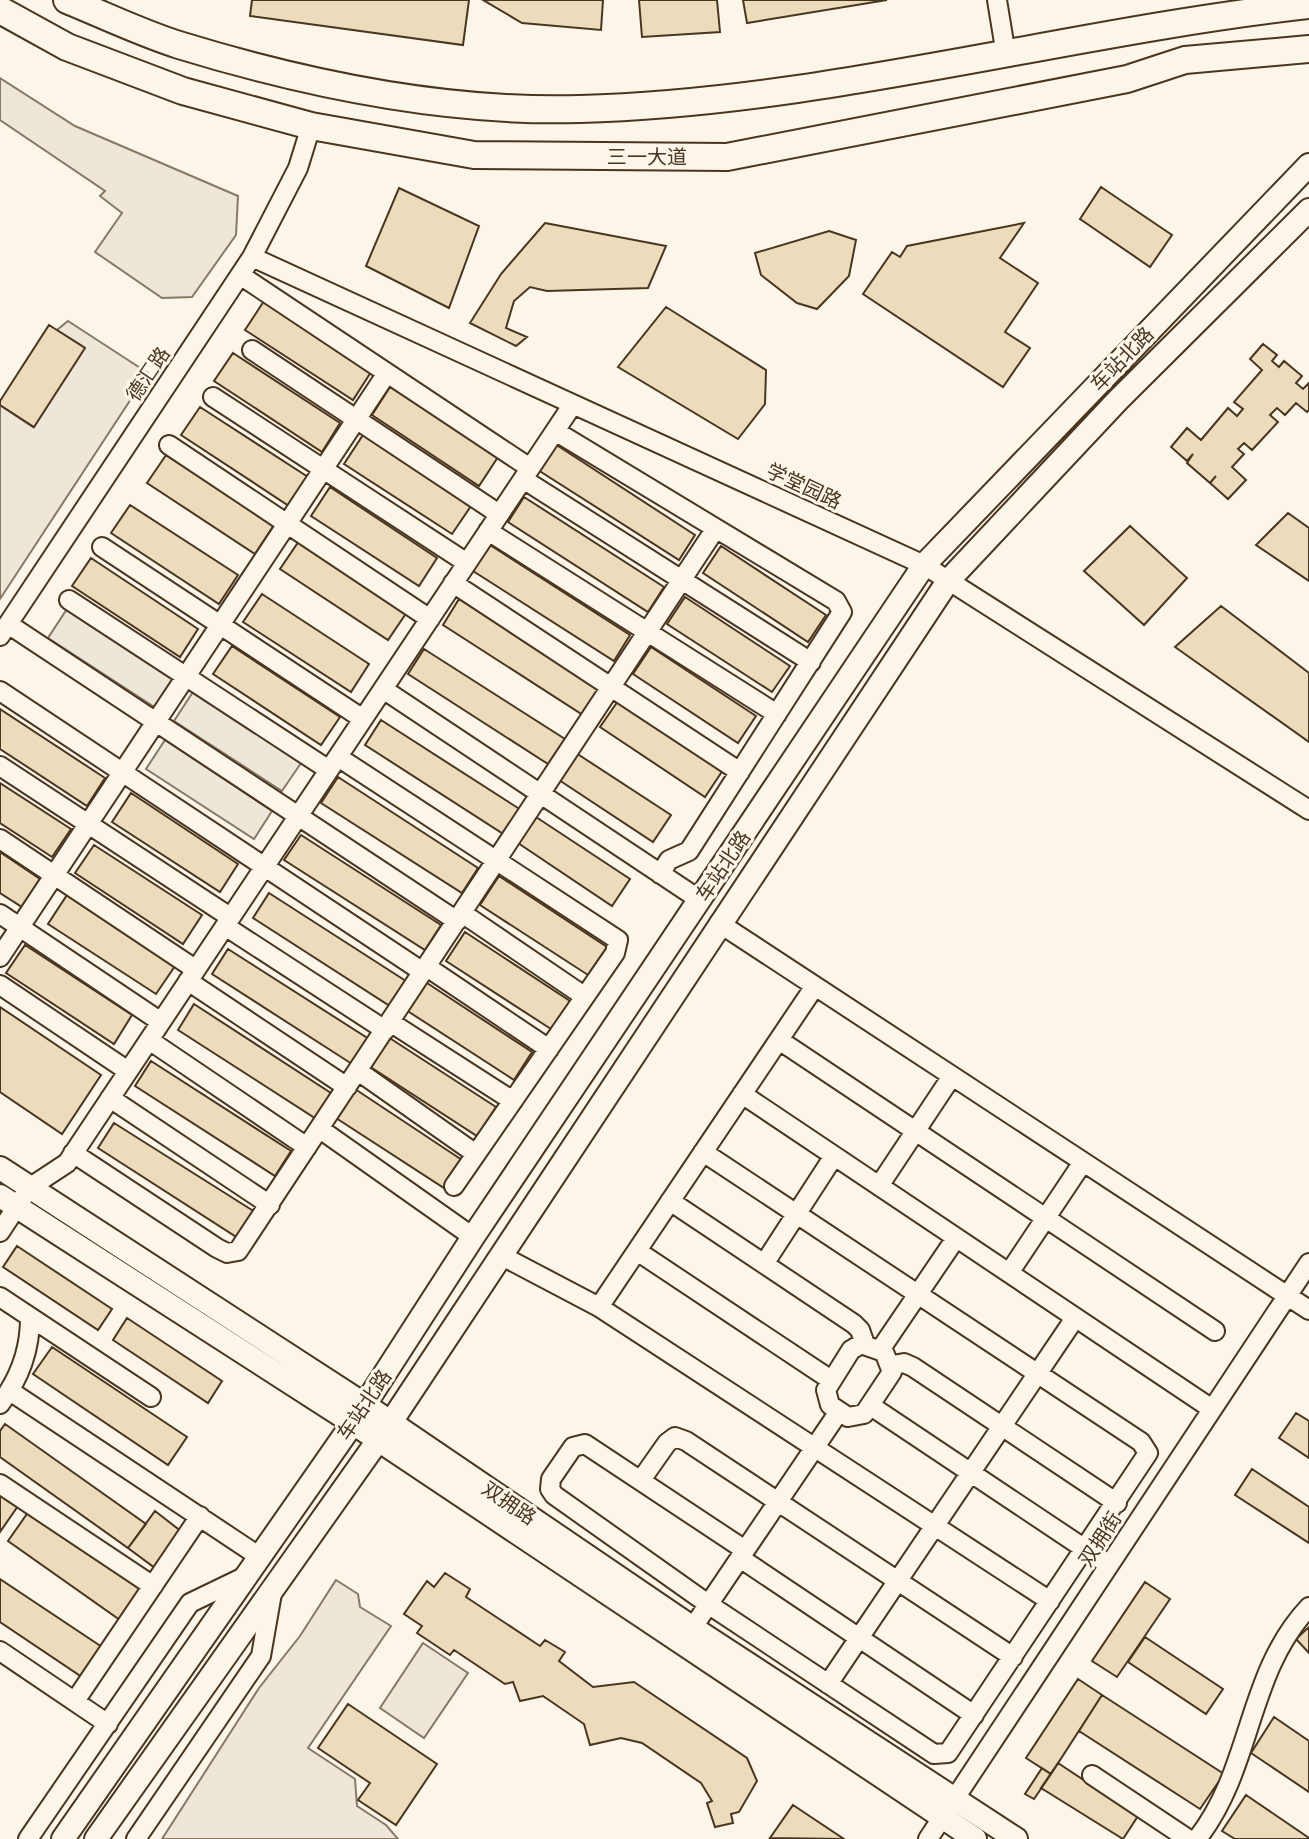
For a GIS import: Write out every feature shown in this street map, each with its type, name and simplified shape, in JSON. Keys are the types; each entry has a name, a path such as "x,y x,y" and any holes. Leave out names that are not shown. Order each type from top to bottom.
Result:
{"highway":[{"path":"67,0 178,44 329,84 466,104 577,109 717,100 1006,55 1214,15 1309,5"},
{"name":"三一大道","path":"5,7 67,47 183,91 311,126 474,155 727,157 1127,79 1185,60 1309,49"}],"main road":[{"name":"车站北路","path":"63,1839 359,1414 473,1237 924,565 1309,165"},
{"name":"车站北路","path":"96,1839 234,1639 272,1592 384,1431 948,581 1118,400 1309,210"},
{"name":"双拥路","path":"0,1168 384,1431 688,1634 950,1807 1016,1839"},
{"name":"双拥路","path":"8,1202 359,1414"},
{"name":"双拥路","path":"950,1807 975,1839"}],"street":[{"path":"997,0 1006,55"},
{"name":"德汇路","path":"4,630 252,257 298,168 311,126"},
{"name":"学堂园路","path":"252,257 924,565 1309,810"},
{"path":"240,275 387,373 682,580 811,662"},
{"path":"252,350 499,514"},
{"path":"0,957 387,373"},
{"path":"213,397 467,563"},
{"path":"0,1232 8,1202 60,1170 73,1153 573,404"},
{"path":"555,431 836,601 842,612 689,851 669,860 660,874"},
{"path":"169,445 430,619"},
{"path":"488,531 777,714"},
{"path":"73,1153 227,1253 238,1251 712,534"},
{"path":"102,547 363,719"},
{"path":"453,583 740,772"},
{"path":"69,600 186,676 497,860 618,940 615,953 454,1186"},
{"path":"4,630 156,721 298,816 584,996"},
{"path":"383,689 700,900"},
{"path":"0,691 264,868 549,1049"},
{"path":"0,766 388,1026 513,1101"},
{"path":"0,839 55,874 191,975 352,1079 476,1154"},
{"path":"0,914 161,1022"},
{"path":"719,923 1309,1310"},
{"path":"0,985 128,1071"},
{"path":"599,1307 815,986"},
{"path":"149,1040 307,1147"},
{"path":"779,1040 1215,1331"},
{"path":"879,1186 952,1076"},
{"path":"742,1094 1212,1409"},
{"path":"110,1098 270,1205"},
{"path":"320,1129 473,1237"},
{"path":"703,1152 919,1292 1147,1448 1145,1462 1050,1601 1013,1657 974,1715 948,1753 934,1754 708,1604 554,1495 549,1484 578,1443 592,1447 859,1638 974,1715"},
{"path":"764,1264 834,1156"},
{"path":"1009,1273 1083,1162"},
{"path":"670,1201 854,1324 872,1347 893,1365"},
{"path":"893,1365 889,1379 871,1406 860,1416 838,1413 826,1398 831,1380 851,1350 872,1347 919,1292 956,1238"},
{"path":"637,1251 831,1380"},
{"path":"502,1256 599,1307 1050,1601"},
{"name":"双拥街","path":"928,1839 1309,1263"},
{"path":"0,1297 151,1397"},
{"path":"28,1839 190,1603 254,1566 200,1516 5,1397 30,1342 30,1318"},
{"path":"828,1684 1075,1318"},
{"path":"893,1365 904,1363 913,1367 1117,1503"},
{"path":"871,1406 1109,1565"},
{"path":"688,1634 838,1413"},
{"path":"641,1480 667,1443 675,1437 686,1441 1013,1657"},
{"path":"0,1484 153,1586"},
{"path":"75,1701 200,1516"},
{"path":"136,1839 261,1656 272,1592"},
{"path":"1197,1839 1222,1803 1276,1650 1309,1607"},
{"path":"0,1651 108,1724"},
{"path":"1092,1775 1188,1839"}],"shaded area":[{"path":"0,78 75,126 238,196 236,235 192,297 162,298 95,252 122,213 100,196 105,191 0,120"},
{"path":"68,321 148,373 0,599 0,405 33,427 84,347 57,330"},
{"path":"67,609 175,680 156,708 48,638"},
{"path":"193,692 301,763 282,791 174,721"},
{"path":"165,740 272,811 254,839 146,769"},
{"path":"336,1580 358,1594 360,1607 391,1626 308,1748 355,1779 357,1806 386,1825 398,1839 162,1839 259,1688 300,1636"},
{"path":"423,1643 468,1673 424,1738 380,1708"}],"building":[{"path":"252,0 469,0 463,45 250,16"},
{"path":"483,0 603,0 601,30 522,23"},
{"path":"639,0 717,0 720,32 642,37"},
{"path":"743,0 887,0 747,23"},
{"path":"1101,187 1172,235 1150,267 1080,219"},
{"path":"399,188 479,226 449,308 366,266"},
{"path":"545,223 666,246 648,288 547,291 530,287 514,301 506,328 527,337 516,346 470,323 501,274"},
{"path":"1024,223 1000,258 1038,283 1005,332 1030,348 1003,387 863,294 892,252 900,257 907,246"},
{"path":"829,231 856,240 849,276 817,309 797,303 761,275 755,253"},
{"path":"264,301 371,372 353,400 245,330"},
{"path":"666,307 766,370 765,404 738,439 618,367"},
{"path":"49,325 85,348 34,427 0,405 0,401"},
{"path":"1263,344 1277,355 1272,361 1279,367 1284,361 1302,376 1296,383 1303,389 1309,383 1307,412 1296,403 1285,415 1277,408 1270,415 1278,422 1252,450 1244,443 1238,449 1244,454 1232,467 1246,480 1228,499 1187,463 1193,454 1187,461 1171,447 1187,428 1201,440 1228,408 1237,416 1243,409 1234,402 1262,370 1250,359"},
{"path":"233,353 340,423 322,452 214,381"},
{"path":"390,387 498,457 479,486 372,415"},
{"path":"200,407 308,477 289,506 181,435"},
{"path":"363,435 471,506 452,534 344,464"},
{"path":"555,444 695,535 679,560 538,470"},
{"path":"166,455 274,525 255,554 147,483"},
{"path":"330,487 437,558 419,586 311,516"},
{"path":"524,497 664,587 648,612 508,522"},
{"path":"130,505 238,575 219,604 111,533"},
{"path":"1288,513 1309,528 1309,581 1256,545"},
{"path":"1130,526 1187,578 1144,625 1084,571"},
{"path":"299,541 407,612 388,640 280,569"},
{"path":"490,545 630,635 614,661 473,571"},
{"path":"721,546 826,615 808,642 703,573"},
{"path":"91,558 198,629 180,657 72,586"},
{"path":"262,594 369,664 351,692 243,622"},
{"path":"685,597 790,666 772,692 667,624"},
{"path":"459,599 600,689 583,715 443,625"},
{"path":"1221,606 1309,673 1309,742 1175,647"},
{"path":"232,646 340,717 321,745 213,674"},
{"path":"651,647 756,716 738,743 633,674"},
{"path":"424,649 565,739 548,764 408,674"},
{"path":"618,701 723,770 705,797 600,727"},
{"path":"0,709 105,778 87,806 0,749"},
{"path":"381,720 521,810 505,835 365,745"},
{"path":"576,753 671,815 653,842 559,780"},
{"path":"338,777 478,868 462,893 321,803"},
{"path":"0,783 71,829 52,857 0,823"},
{"path":"131,793 238,864 220,892 112,822"},
{"path":"536,817 630,879 612,906 518,843"},
{"path":"301,835 441,925 425,950 284,860"},
{"path":"94,845 202,915 183,944 75,873"},
{"path":"0,852 40,879 22,907 0,893"},
{"path":"499,876 607,947 588,975 480,905"},
{"path":"269,893 409,983 393,1008 253,918"},
{"path":"67,895 175,966 156,994 48,924"},
{"path":"465,932 573,1003 554,1031 446,961"},
{"path":"25,945 132,1015 114,1044 6,973"},
{"path":"228,949 369,1039 352,1064 212,974"},
{"path":"424,981 532,1052 514,1080 406,1010"},
{"path":"194,1004 334,1095 318,1120 178,1030"},
{"path":"0,1007 101,1075 62,1134 0,1092"},
{"path":"388,1037 496,1107 477,1136 369,1066"},
{"path":"151,1061 291,1151 275,1176 135,1086"},
{"path":"355,1089 462,1160 444,1188 336,1118"},
{"path":"114,1123 255,1212 238,1238 98,1148"},
{"path":"17,1246 112,1309 98,1330 3,1267"},
{"path":"127,1318 222,1381 208,1403 113,1340"},
{"path":"52,1347 187,1437 168,1465 33,1374"},
{"path":"1296,1413 1309,1421 1309,1458 1279,1438"},
{"path":"5,1424 146,1524 128,1548 0,1457 0,1431"},
{"path":"1252,1469 1309,1507 1309,1543 1235,1495"},
{"path":"0,1494 18,1506 0,1532"},
{"path":"29,1511 141,1590 120,1620 8,1541"},
{"path":"155,1511 182,1532 155,1568 128,1548"},
{"path":"445,1573 470,1589 466,1597 540,1646 545,1640 565,1652 559,1661 593,1687 634,1682 747,1758 757,1781 739,1812 731,1814 733,1823 715,1827 707,1803 712,1801 701,1783 642,1743 621,1738 590,1745 584,1724 543,1696 520,1701 513,1682 505,1684 454,1650 450,1655 417,1633 422,1626 404,1614 427,1581 434,1587"},
{"path":"0,1579 102,1647 82,1677 0,1622"},
{"path":"1145,1582 1170,1599 1117,1677 1092,1661"},
{"path":"1309,1627 1309,1653 1296,1639"},
{"path":"1145,1637 1223,1689 1206,1714 1128,1662"},
{"path":"1078,1679 1102,1695 1051,1774 1026,1758"},
{"path":"1102,1695 1224,1774 1200,1809 1079,1731"},
{"path":"348,1704 437,1764 396,1825 358,1800 370,1783 318,1748"},
{"path":"1274,1717 1309,1741 1309,1792 1251,1753"},
{"path":"1058,1763 1138,1816 1123,1839 1041,1788"},
{"path":"1042,1768 1051,1774 1034,1799 1025,1794"},
{"path":"1246,1795 1309,1839 1235,1839 1222,1831"},
{"path":"793,1805 844,1839 770,1838"}]}
